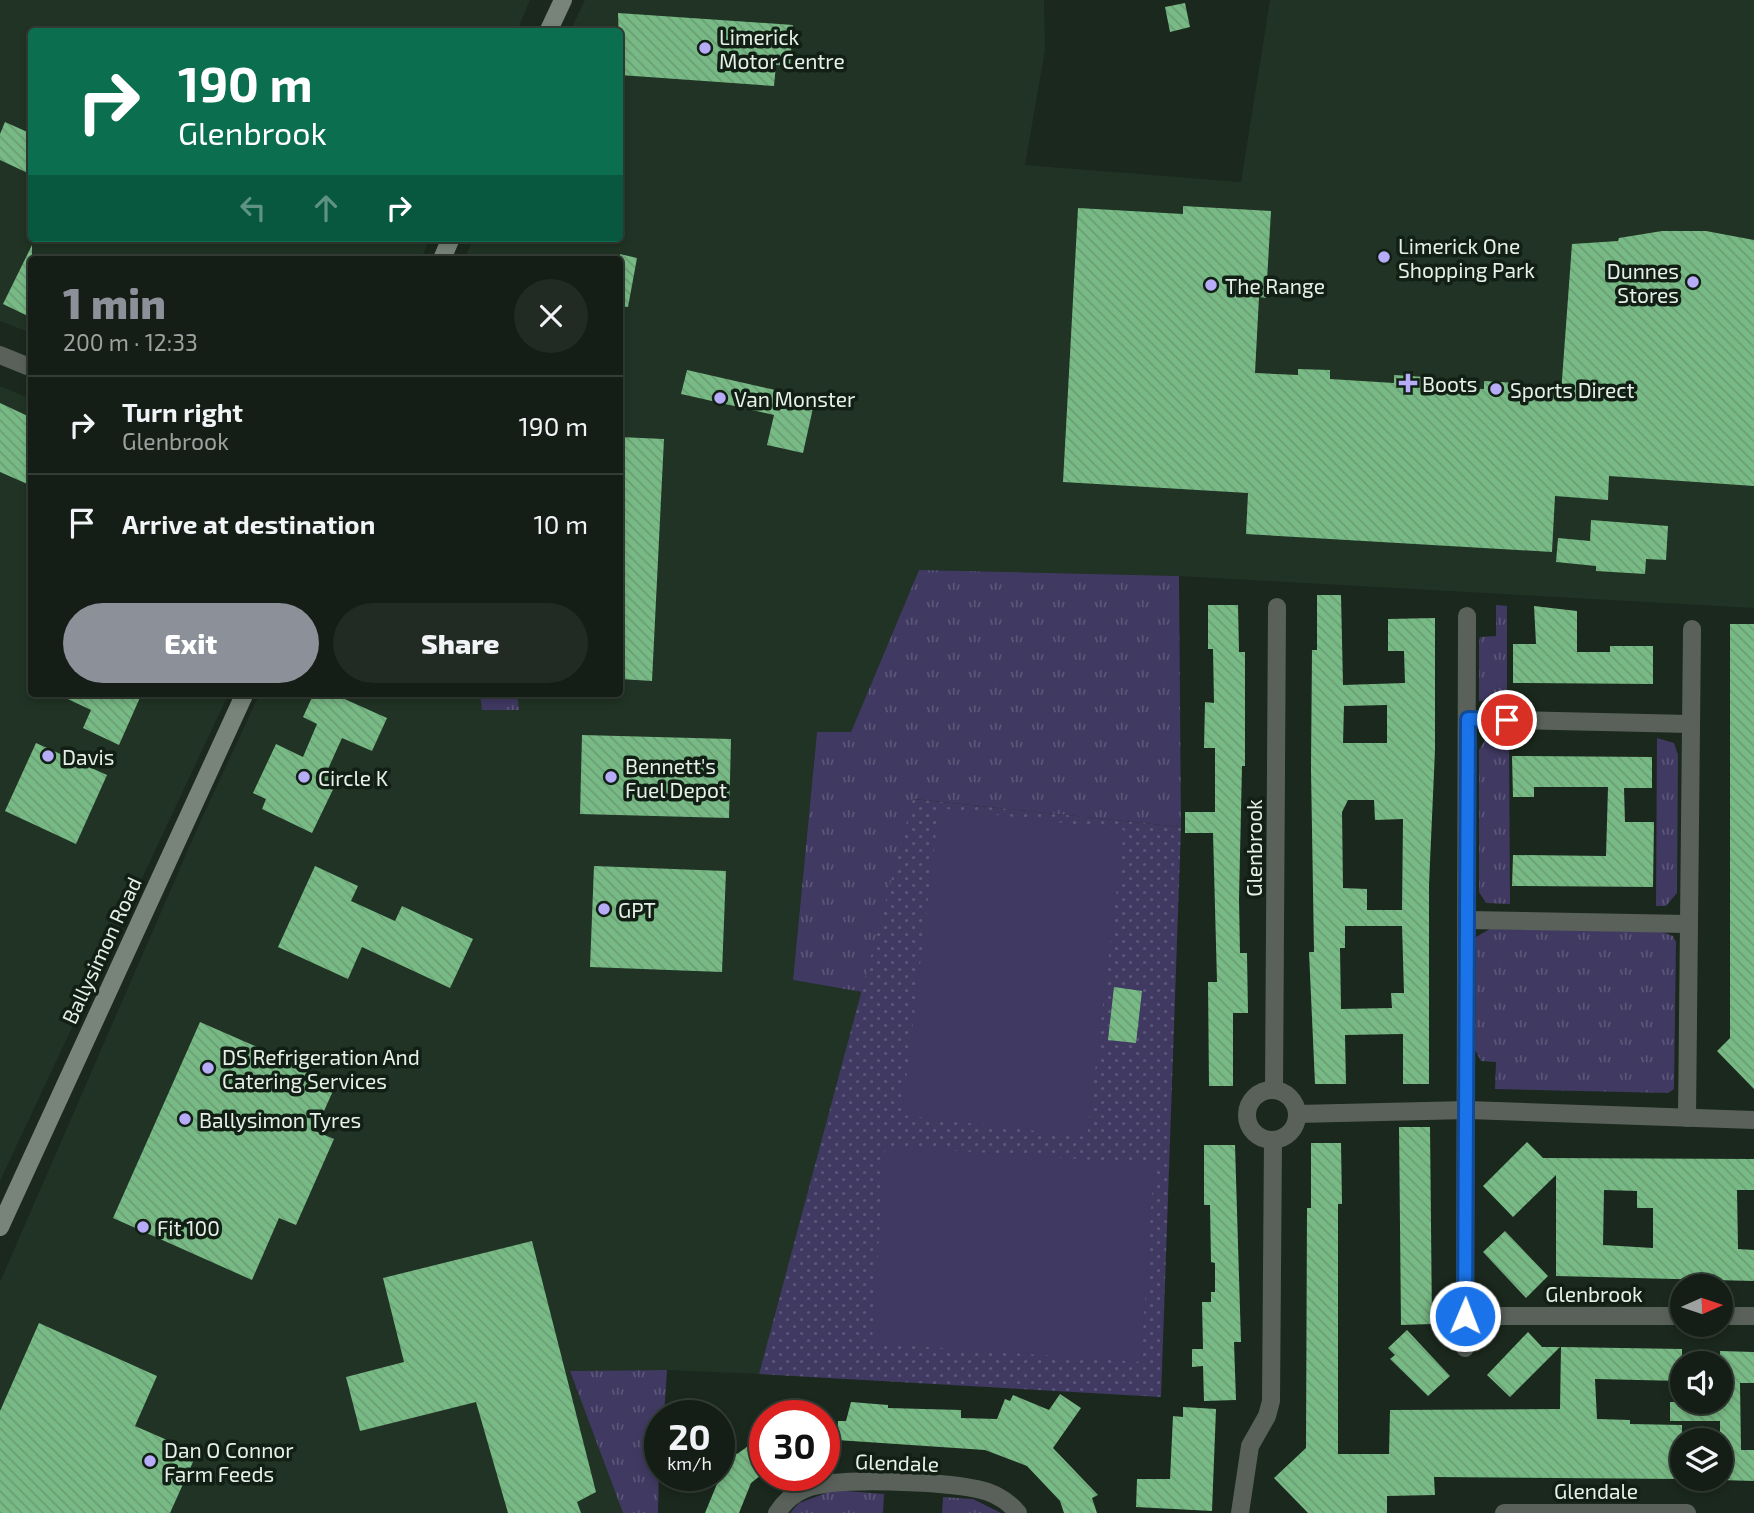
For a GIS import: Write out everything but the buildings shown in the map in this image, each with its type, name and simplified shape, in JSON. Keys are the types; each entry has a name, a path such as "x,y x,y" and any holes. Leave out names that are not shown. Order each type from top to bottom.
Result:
{"main road":[{"path":"550,28 563,0"},
{"name":"Ballysimon Road","path":"0,1227 243,697"}],"street":[{"path":"0,355 28,366"},
{"name":"Glenbrook","path":"1274,1089 1277,607"},
{"path":"1465,1348 1468,1110 1467,617"},
{"path":"1687,1118 1692,629"},
{"path":"1468,719 1690,724"},
{"path":"1467,920 1687,924"},
{"path":"1274,1089 1292,1099 1297,1114 1296,1122 1288,1134 1273,1140 1258,1136 1248,1123 1247,1115 1256,1095 1274,1089"},
{"path":"1297,1114 1468,1110 1754,1120"},
{"path":"1240,1513 1250,1446 1268,1416 1271,1401 1273,1140"},
{"name":"Glenbrook","path":"1465,1316 1670,1316"},
{"path":"1733,1316 1754,1316"},
{"name":"Glendale","path":"777,1513 782,1504 804,1489 840,1482 977,1489 1000,1497 1018,1513"},
{"name":"Glendale","path":"1504,1513 1687,1513"}],"shaded area":[{"path":"0,0 530,0 518,28 28,28 28,242 428,242 422,256 28,256 28,332 0,321"},
{"path":"585,0 1044,0 1045,50 1025,165 1241,182 1270,0 1754,0 1754,608 1179,576 919,570 851,732 817,732 793,980 862,992 759,1374 667,1370 570,1371 623,1513 0,1513 0,1282 201,820 258,697 623,697 623,256 465,256 472,242 623,242 623,28 571,28"},
{"path":"0,386 28,398 28,697 227,697 0,1181"}],"green space":[{"path":"919,570 1179,576 1181,827 914,799 862,992 793,980 817,732 851,732"},
{"path":"1496,605 1507,606 1507,701 1479,701 1479,642 1480,637 1496,636"},
{"path":"480,697 517,697 519,710 482,710"},
{"path":"1657,738 1674,743 1678,755 1677,893 1666,906 1656,906"},
{"path":"1509,739 1510,904 1486,903 1479,892 1479,750 1485,740"},
{"path":"913,799 1181,827 1161,1397 759,1374"},
{"path":"939,808 1124,830 1087,1137 902,1115"},
{"path":"1490,929 1662,932 1673,936 1676,942 1674,1089 1668,1093 1495,1089 1496,1062 1481,1061 1475,1050 1476,937"},
{"path":"885,1146 1154,1164 1141,1362 872,1343"},
{"path":"667,1370 665,1400 644,1400 644,1491 658,1491 658,1513 623,1513 570,1371"},
{"path":"831,1491 884,1494 883,1513 790,1513 799,1503"},
{"path":"943,1497 973,1499 1001,1513 942,1513"}],"place":[{"name":"Limerick Motor Centre","path":"705,48"},
{"name":"Limerick One Shopping Park","path":"1384,257"},
{"name":"Dunnes Stores","path":"1693,282"},
{"name":"The Range","path":"1211,285"},
{"name":"Boots","path":"1408,383"},
{"name":"Sports Direct","path":"1496,389"},
{"name":"Van Monster","path":"720,398"},
{"name":"Davis","path":"48,756"},
{"name":"Circle K","path":"304,777"},
{"name":"Bennett's Fuel Depot","path":"611,777"},
{"name":"GPT","path":"604,909"},
{"name":"DS Refrigeration And Catering Services","path":"208,1068"},
{"name":"Ballysimon Tyres","path":"185,1119"},
{"name":"Fit 100","path":"143,1227"},
{"name":"Dan O Connor Farm Feeds","path":"150,1461"}],"route":[{"path":"1465,1316 1468,719 1507,720"}]}
